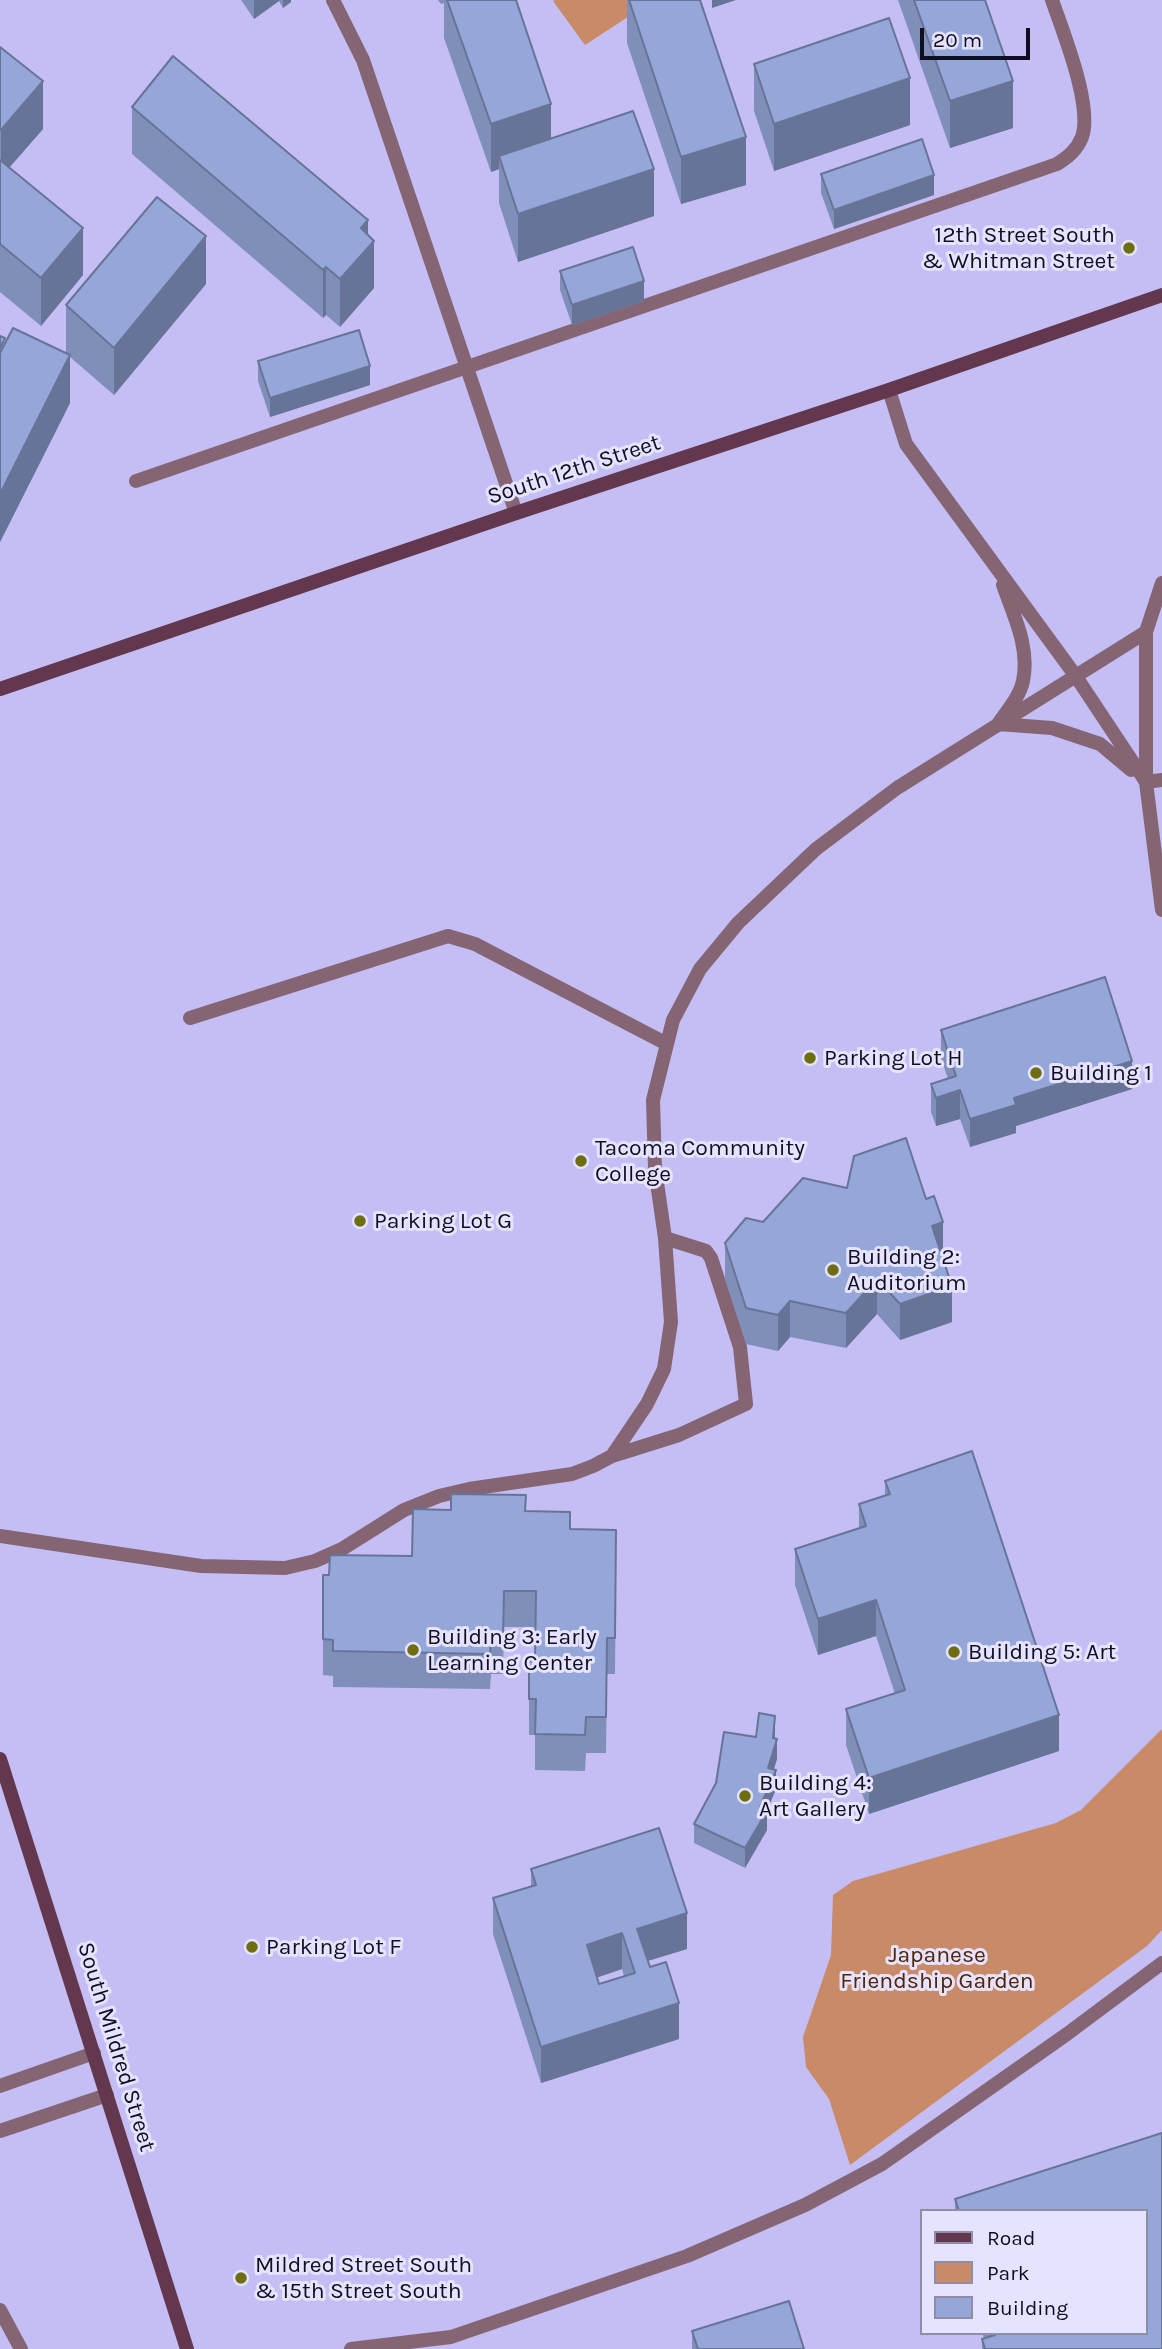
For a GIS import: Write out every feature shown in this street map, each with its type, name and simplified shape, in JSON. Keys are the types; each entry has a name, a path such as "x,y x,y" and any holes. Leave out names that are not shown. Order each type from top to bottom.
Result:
{"main road":[{"name":"South 12th Street","path":"0,689 516,513 890,390 1162,295"},
{"name":"South Mildred Street","path":"0,1759 187,2349"}],"lane":[{"path":"333,0 363,60 516,513"},
{"path":"136,481 1057,164 1077,147 1084,131 1083,106 1052,0"},
{"path":"890,390 906,444 1075,675 1146,782"},
{"path":"998,569 1025,657 1023,683 998,724"},
{"path":"1162,583 1146,632 1146,782 1162,910"},
{"path":"612,1456 647,1404 664,1369 671,1322 665,1238 655,1169 653,1100 673,1020 700,969 738,923 816,849 897,788 1146,632"},
{"path":"998,724 1052,728 1100,744 1146,782 1162,780"},
{"path":"190,1018 448,936 475,944 667,1044"},
{"path":"0,1535 201,1566 285,1568 315,1561 342,1549 404,1510 439,1496 572,1474 612,1456 679,1435 746,1404 740,1347 711,1258 706,1251 665,1238"},
{"path":"351,2349 452,2337 687,2256 805,2205 882,2164 1068,2034 1162,1963"},
{"path":"1139,1980 1162,1975"},
{"path":"0,2086 94,2053"},
{"path":"0,2131 107,2095"},
{"path":"0,2310 21,2349"}],"green space":[{"path":"654,0 585,45 553,1"},
{"name":"Japanese Friendship Garden","path":"1162,1729 1162,1930 1147,1946 850,2165 829,2099 806,2067 803,2037 831,1955 833,1895 853,1881 1056,1823 1081,1810"}],"building":[{"path":"447,0 516,0 551,104 491,124"},
{"path":"629,0 700,0 746,137 681,157"},
{"path":"914,0 985,0 1013,81 950,101"},
{"path":"889,18 910,78 774,124 754,64"},
{"path":"0,47 43,81 1,130 0,129"},
{"path":"173,56 368,220 361,228 374,241 340,279 326,267 323,270 132,107"},
{"path":"633,111 654,169 518,214 499,156"},
{"path":"922,139 934,175 834,210 821,174"},
{"path":"0,160 83,228 41,278 0,244"},
{"path":"157,197 206,236 114,348 66,305"},
{"path":"633,247 644,281 572,305 560,271"},
{"path":"13,328 70,355 0,494 0,353"},
{"path":"359,330 370,366 270,398 258,361"},
{"name":"Building 1","path":"1105,977 1132,1061 1014,1098 1016,1105 970,1119 960,1090 936,1098 931,1084 956,1076 941,1030"},
{"name":"Building 2: Auditorium","path":"906,1138 926,1199 934,1196 943,1222 932,1226 952,1286 900,1304 877,1279 846,1313 790,1301 778,1315 746,1308 725,1243 746,1218 763,1222 803,1178 847,1188 854,1156"},
{"name":"Building 5: Art","path":"972,1451 1059,1715 869,1778 846,1709 905,1690 876,1600 818,1619 795,1549 866,1526 859,1504 890,1494 885,1481"},
{"name":"Building 3: Early Learning Center","path":"451,1494 526,1495 525,1511 570,1512 570,1529 616,1530 615,1638 607,1638 606,1717 586,1717 585,1735 535,1734 536,1699 529,1699 529,1661 535,1661 536,1591 504,1591 503,1638 491,1638 490,1654 333,1651 333,1640 323,1639 323,1575 329,1575 330,1555 412,1556 413,1509 451,1510"},
{"name":"Building 4: Art Gallery","path":"759,1713 775,1716 773,1738 777,1739 768,1768 776,1770 760,1807 767,1811 745,1848 694,1824 716,1783 724,1732 756,1737"},
{"path":"659,1828 687,1913 637,1929 650,1967 666,1962 679,2003 541,2047 493,1898 536,1885 531,1869","holes":["622,1933 635,1973 599,1984 587,1945"]},
{"path":"1162,2133 1162,2349 985,2349 982,2339 995,2335 1148,2335 1148,2209 958,2209 955,2199"},
{"path":"789,2301 804,2349 698,2349 692,2331"}],"place":[{"name":"12th Street South & Whitman Street","path":"1129,248"},
{"name":"Parking Lot H","path":"810,1058"},
{"name":"Building 1","path":"1036,1073"},
{"name":"Tacoma Community College","path":"581,1161"},
{"name":"Parking Lot G","path":"360,1221"},
{"name":"Building 2: Auditorium","path":"833,1270"},
{"name":"Building 3: Early Learning Center","path":"413,1650"},
{"name":"Building 5: Art","path":"954,1652"},
{"name":"Building 4: Art Gallery","path":"745,1796"},
{"name":"Parking Lot F","path":"252,1947"},
{"name":"Mildred Street South & 15th Street South","path":"241,2278"}]}
